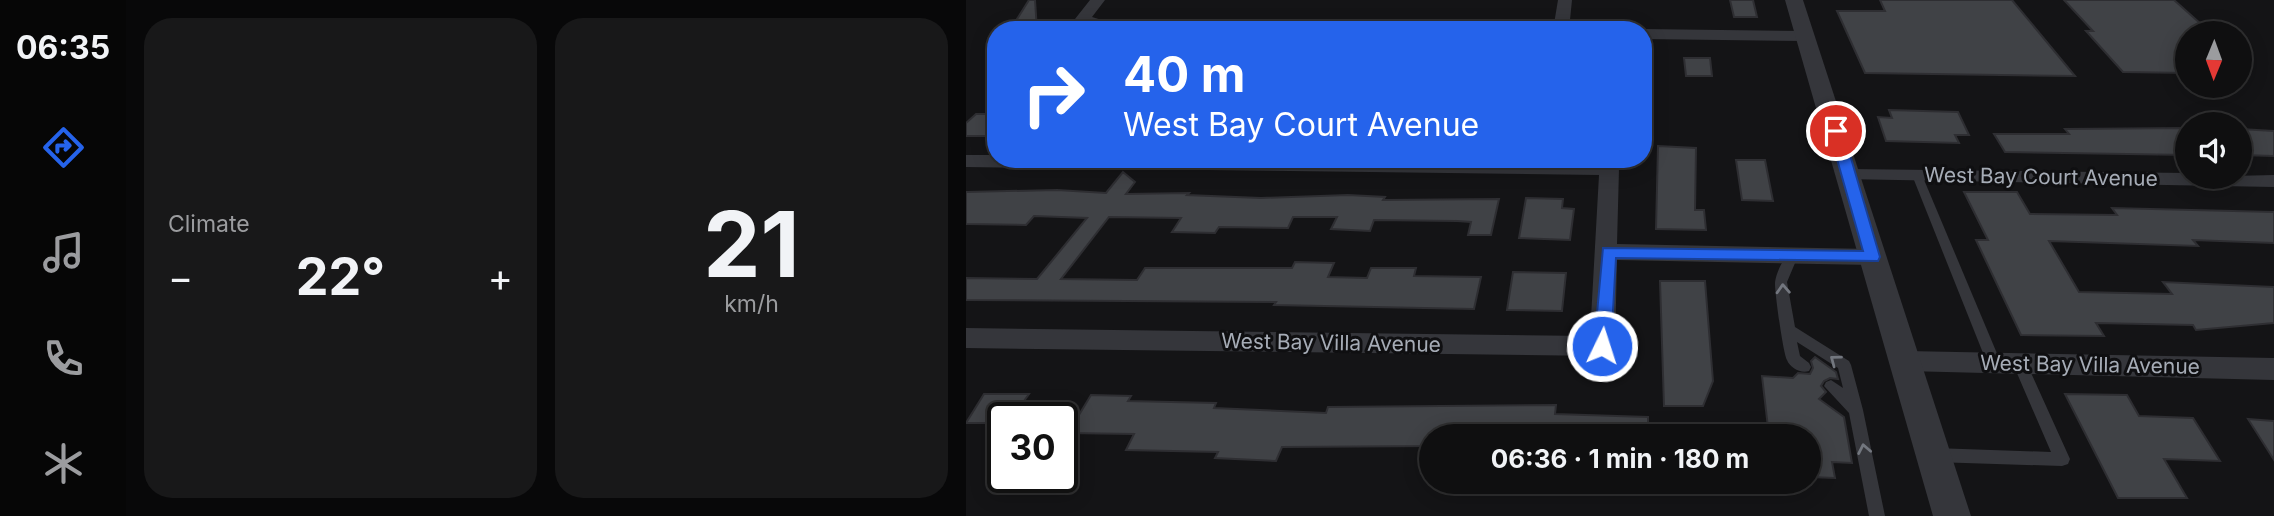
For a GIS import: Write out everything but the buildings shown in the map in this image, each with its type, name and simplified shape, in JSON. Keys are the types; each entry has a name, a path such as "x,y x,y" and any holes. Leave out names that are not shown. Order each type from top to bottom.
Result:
{"street":[{"path":"1089,21 1083,19 1098,0"},
{"path":"1562,21 1565,0"},
{"path":"1794,0 1850,174 1872,257 1952,516"},
{"path":"1652,34 1805,36"},
{"path":"966,161 987,161"},
{"path":"1529,168 1609,169 1608,252 1872,257"},
{"name":"West Bay Court Avenue","path":"1850,174 2274,181"},
{"name":"West Bay Villa Avenue","path":"966,338 1602,346 1608,252"},
{"name":"West Bay Villa Avenue","path":"1906,361 2274,369"}],"lane":[{"path":"1917,176 2007,363 2062,459 1934,455"},
{"path":"1791,256 1781,282 1793,359 1804,367"},
{"path":"1788,329 1844,365 1856,410 1877,516"},
{"path":"1832,386 1856,410"}],"route":[{"path":"1602,346 1608,252 1872,257 1836,131"}]}
